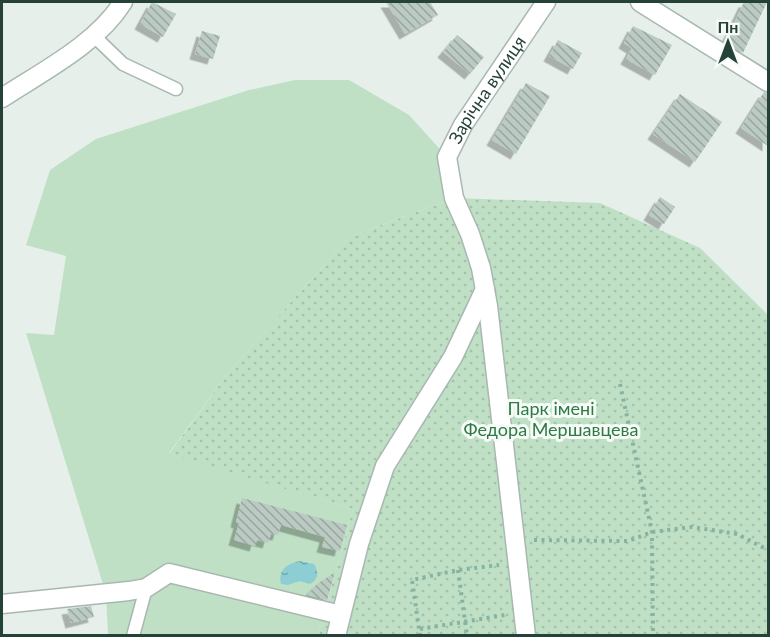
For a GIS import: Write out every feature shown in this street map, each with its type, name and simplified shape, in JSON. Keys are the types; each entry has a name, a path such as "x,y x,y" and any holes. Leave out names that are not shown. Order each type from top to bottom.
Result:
{"street":[{"path":"2,98 94,36 113,18 123,2"},
{"name":"Зарічна вулиця","path":"525,636 485,289 470,234 454,198 447,157 463,125 546,2"},
{"path":"640,2 768,82"},
{"path":"336,636 359,544 385,466 453,357 485,289"},
{"path":"2,604 146,588 169,573 341,615"}],"lane":[{"path":"94,36 123,64 176,89"},
{"path":"133,636 146,588"}],"path":[{"path":"620,384 652,532 653,636"},
{"path":"515,540 628,541 652,532 692,527 737,534 768,549"},
{"path":"420,636 412,580 518,560"},
{"path":"458,570 466,636"},
{"path":"420,629 523,612"}],"green space":[{"path":"295,80 349,80 409,115 447,157 454,198 349,237 229,372 169,453 353,509 318,635 108,635 106,594 26,333 54,335 66,256 26,245 50,170 96,139 249,90"},
{"name":"Парк імені Федора Мершавцева","path":"454,198 600,203 700,248 768,315 768,635 318,635 353,509 169,454 229,372 349,237"}],"water":[{"path":"300,561 314,564 317,578 310,584 299,581 288,585 281,584 280,579 284,568"}],"building":[{"path":"152,2 176,14 163,37 140,24"},
{"path":"386,2 430,2 438,15 405,34"},
{"path":"744,2 767,2 743,53 725,42"},
{"path":"633,26 672,45 655,75 626,59 632,48 624,43"},
{"path":"202,31 220,36 213,59 195,54"},
{"path":"457,35 484,57 470,74 443,52"},
{"path":"558,40 582,53 573,69 549,56"},
{"path":"526,83 550,96 516,154 492,140"},
{"path":"764,92 768,93 768,146 741,128"},
{"path":"680,94 722,122 695,162 653,134"},
{"path":"660,197 675,207 664,224 649,215"},
{"path":"242,498 347,525 340,551 322,547 325,537 281,525 278,535 271,534 268,543 257,540 255,546 234,540"},
{"path":"335,572 327,600 307,595 317,584"},
{"path":"91,606 94,617 71,623 67,609"}]}
